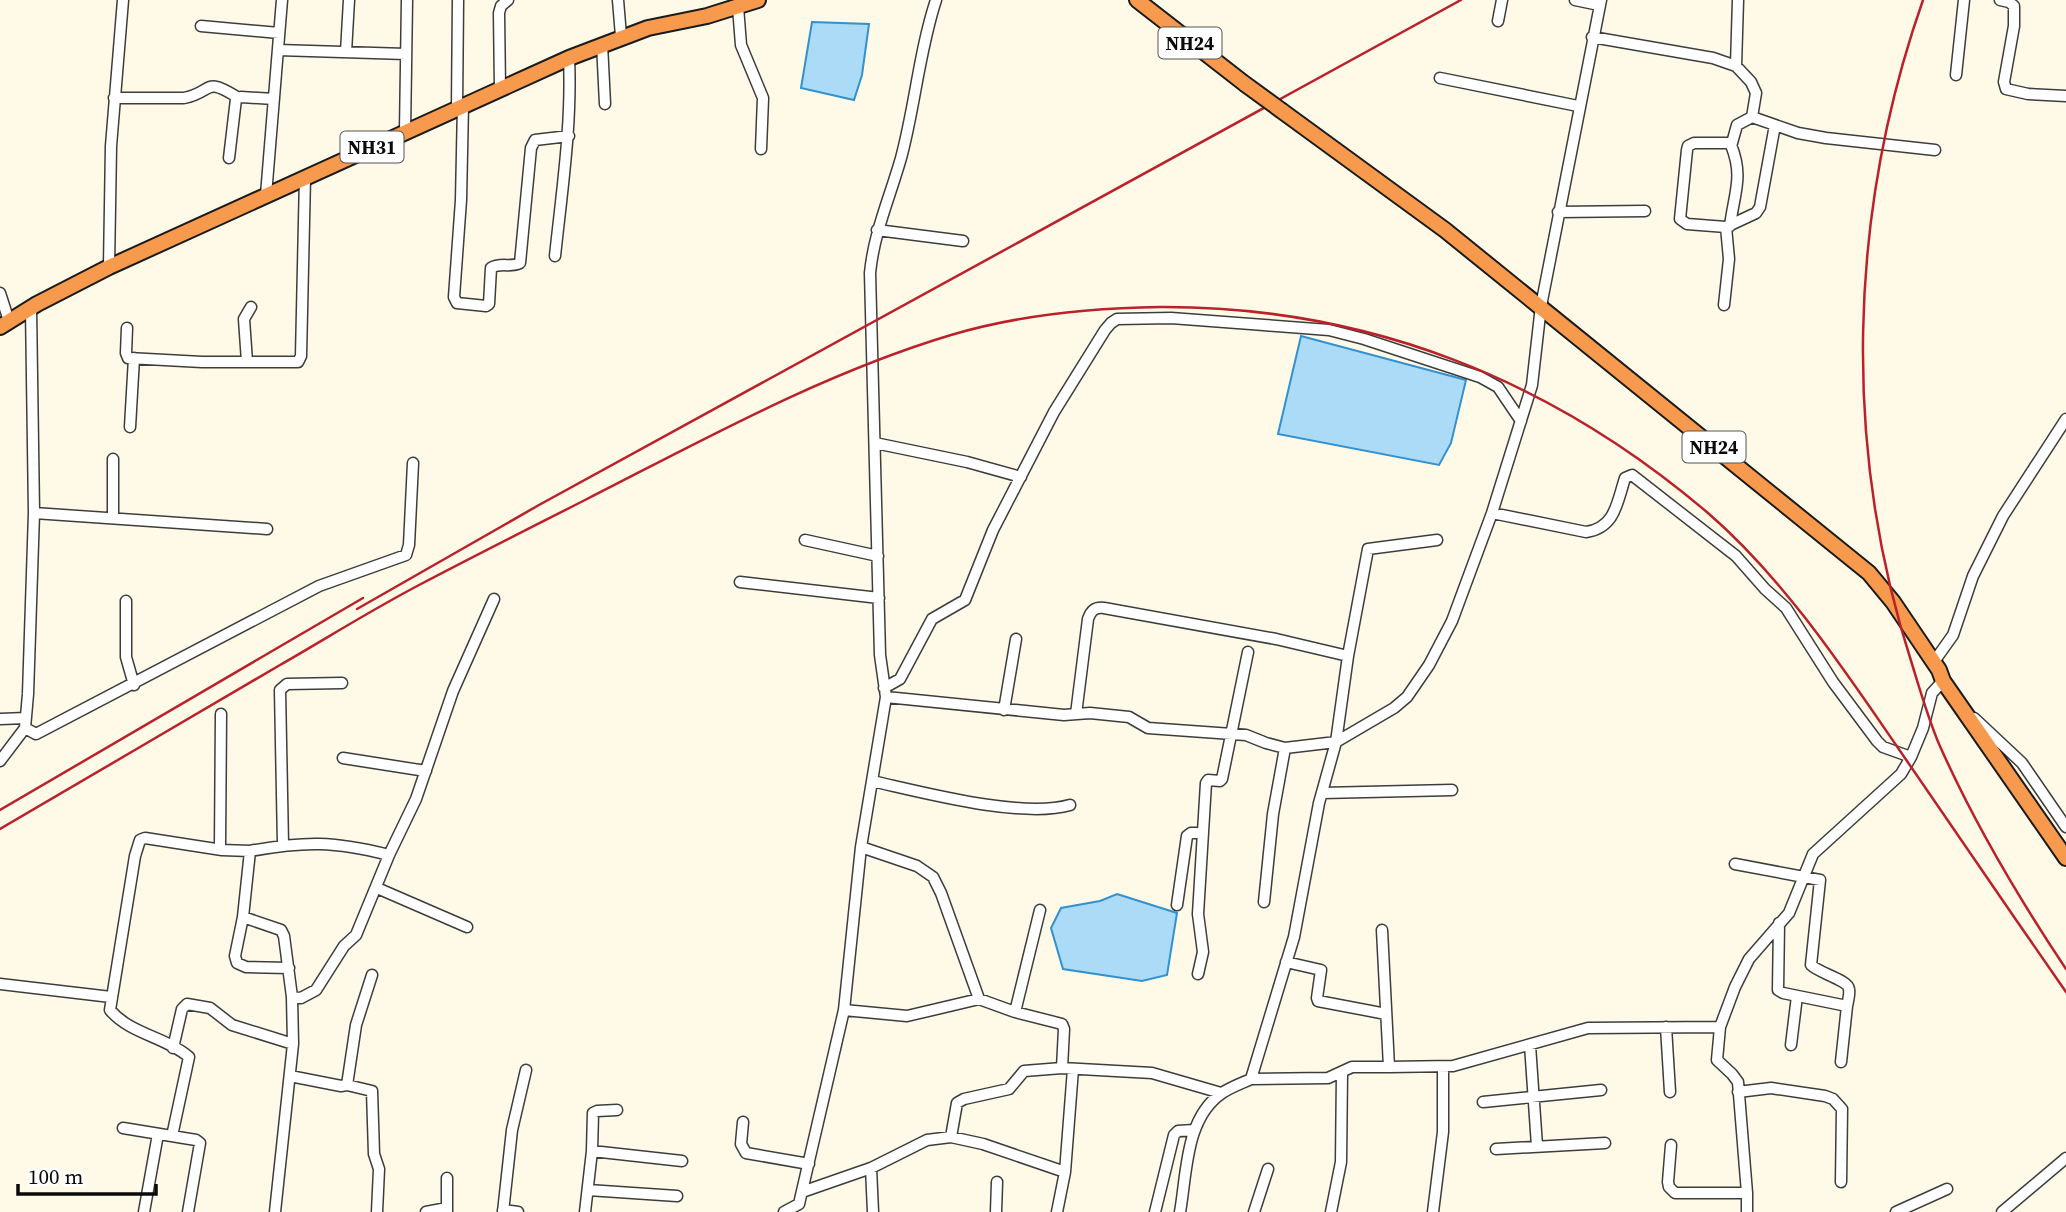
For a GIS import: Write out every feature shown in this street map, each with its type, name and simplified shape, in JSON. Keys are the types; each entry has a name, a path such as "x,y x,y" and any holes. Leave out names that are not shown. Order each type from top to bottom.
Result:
{"highway":[{"name":"NH31","path":"4,324 110,267 569,58 621,36 707,16 758,0"},
{"name":"NH24","path":"1137,0 1245,84 1445,230 1869,573 1893,602 1943,681 2066,858"}],"street":[{"path":"110,267 114,97 123,0"},
{"path":"266,195 282,0"},
{"path":"346,52 349,0"},
{"path":"405,132 407,0"},
{"path":"458,0 461,200 454,297 457,303 489,304 491,268 495,265 520,263 531,148 535,140 540,138 569,136"},
{"path":"500,89 499,13 501,6 508,0"},
{"path":"618,0 621,36"},
{"path":"785,1212 798,1208 844,1010 861,847 885,693 880,655 870,273 877,230 901,156 916,79 936,0"},
{"path":"1498,22 1502,0"},
{"path":"885,693 1004,710 1129,717 1148,728 1246,735 1285,748 1336,742 1394,708 1407,697 1429,666 1452,621 1492,513 1532,385 1541,306 1600,3 1576,0"},
{"path":"1736,66 1738,0"},
{"path":"1956,75 1964,0"},
{"path":"2000,0 2014,6 2014,26 2005,87 2028,94 2066,96"},
{"path":"736,5 741,45 763,97 761,149"},
{"path":"201,26 279,33"},
{"path":"1592,37 1713,58 1736,66 1751,82 1756,93 1752,117"},
{"path":"602,44 605,104"},
{"path":"278,50 406,54"},
{"path":"555,256 569,136 569,58"},
{"path":"1440,78 1578,106"},
{"path":"114,97 184,97 193,96 209,86 219,86 237,97 274,99"},
{"path":"229,158 237,97"},
{"path":"1724,305 1729,259 1728,226 1739,178 1738,163 1731,145 1737,125 1752,117 1798,133 1935,150"},
{"path":"1731,145 1694,143 1688,146 1679,214 1682,222 1728,226 1756,213 1760,207 1776,125"},
{"path":"127,328 128,358 298,362 301,356 305,177"},
{"path":"1558,212 1645,211"},
{"path":"877,230 963,241"},
{"path":"0,293 4,324"},
{"path":"247,362 244,319 251,307"},
{"path":"0,761 13,746 26,723 34,513 31,308"},
{"path":"885,693 900,679 932,619 965,600 993,530 1054,412 1111,323 1124,318 1171,318 1329,330 1480,377 1498,387 1521,421"},
{"path":"130,426 134,358"},
{"path":"1933,663 1953,635 1973,576 2003,516 2066,419"},
{"path":"875,443 967,461 1021,477"},
{"path":"113,459 113,518"},
{"path":"0,719 26,723 36,734 319,586 406,555 410,545 413,463"},
{"path":"1492,513 1586,532 1598,530 1612,516 1625,478 1632,475 1736,556 1792,616 1833,682 1877,741 1884,747 1911,757"},
{"path":"34,513 267,529"},
{"path":"805,540 878,556"},
{"path":"1251,1079 1294,937 1322,793 1336,742 1348,656 1368,550 1437,540"},
{"path":"740,582 879,598"},
{"path":"292,997 301,998 316,990 344,946 356,935 416,799 453,691 494,599"},
{"path":"126,601 126,657 134,685"},
{"path":"1076,714 1088,619 1095,608 1276,639 1348,656"},
{"path":"1004,710 1016,639"},
{"path":"1198,974 1203,952 1198,914 1206,783 1208,780 1222,781 1248,652"},
{"path":"1747,1212 1737,1079 1717,1060 1720,1027 1735,987 1749,960 1788,913 1813,855 1901,774 1923,728 1932,693 1943,681"},
{"path":"283,845 280,690 287,684 342,683"},
{"path":"1958,703 2022,763 2066,827"},
{"path":"222,714 222,850"},
{"path":"0,744 13,746"},
{"path":"1264,902 1273,814 1285,748"},
{"path":"343,758 426,771"},
{"path":"872,781 1011,807 1059,808 1070,805"},
{"path":"1322,793 1452,790"},
{"path":"1177,905 1187,836 1191,833 1202,833"},
{"path":"172,1136 189,1061 187,1055 115,1016 110,1010 135,856 140,840 145,838 222,850 250,851 283,845 326,843 389,855"},
{"path":"861,847 916,866 933,877 979,999"},
{"path":"250,851 243,917 234,956 237,963 246,967 289,968"},
{"path":"1735,864 1820,882 1811,964 1849,986 1841,1062"},
{"path":"377,888 467,927"},
{"path":"1015,1012 1040,910"},
{"path":"243,917 281,930 289,968 293,1044 275,1212"},
{"path":"1779,923 1778,989 1783,993 1847,1006"},
{"path":"1382,930 1389,1067"},
{"path":"1286,962 1321,971 1318,1001 1386,1014"},
{"path":"347,1085 356,1025 372,975"},
{"path":"0,984 111,997"},
{"path":"1791,1045 1797,996"},
{"path":"844,1010 907,1016 979,999 1062,1024 1068,1069 1065,1172 1057,1212"},
{"path":"173,1048 182,1009 185,1005 193,1004 210,1008 232,1025 293,1044"},
{"path":"1666,1027 1670,1091"},
{"path":"1180,1212 1194,1130 1199,1116 1221,1093 1251,1079 1328,1078 1352,1068 1443,1068 1588,1028 1720,1027"},
{"path":"1530,1045 1537,1146"},
{"path":"1433,1212 1443,1132 1443,1068"},
{"path":"951,1136 957,1103 1009,1089 1024,1071 1068,1069 1152,1073 1221,1093"},
{"path":"518,1212 503,1211 512,1130 526,1070"},
{"path":"1331,1212 1341,1163 1342,1073"},
{"path":"290,1076 372,1091 374,1154 379,1169 377,1212"},
{"path":"1738,1092 1771,1088 1833,1099 1842,1109 1841,1182"},
{"path":"1483,1102 1601,1090"},
{"path":"585,1212 594,1111 617,1110"},
{"path":"743,1122 741,1144 746,1153 808,1164"},
{"path":"123,1128 196,1140 200,1143 188,1212"},
{"path":"1154,1212 1174,1135 1178,1131 1194,1130"},
{"path":"144,1212 158,1134"},
{"path":"802,1192 871,1168 927,1140 951,1136 1065,1172"},
{"path":"1496,1149 1605,1143"},
{"path":"1671,1145 1668,1182 1675,1193 1747,1193"},
{"path":"592,1151 682,1161"},
{"path":"2002,1212 2066,1158"},
{"path":"871,1168 873,1212"},
{"path":"1254,1212 1268,1169"},
{"path":"426,1212 447,1210 447,1178"},
{"path":"996,1212 997,1182"},
{"path":"1896,1212 1947,1189"},
{"path":"588,1190 677,1196"}],"water":[{"path":"812,22 869,24 862,75 854,100 801,88"},
{"path":"1301,336 1466,380 1451,443 1439,465 1278,434"},
{"path":"1117,894 1177,913 1167,975 1142,981 1063,969 1051,928 1061,908 1100,901"}],"railway":[{"path":"357,609 539,505 1461,0"},
{"path":"1923,0 1898,81 1880,164 1868,247 1863,331 1865,415 1874,499 1889,582 1918,684 1939,744 1998,859 2066,969"},
{"path":"0,829 403,594 721,431 857,368 951,335 1028,318 1081,311 1160,307 1237,310 1311,320 1383,336 1453,359 1520,389 1585,424 1648,466 1708,513 1786,593 1832,653 2066,992"},
{"path":"0,810 363,598"}]}
